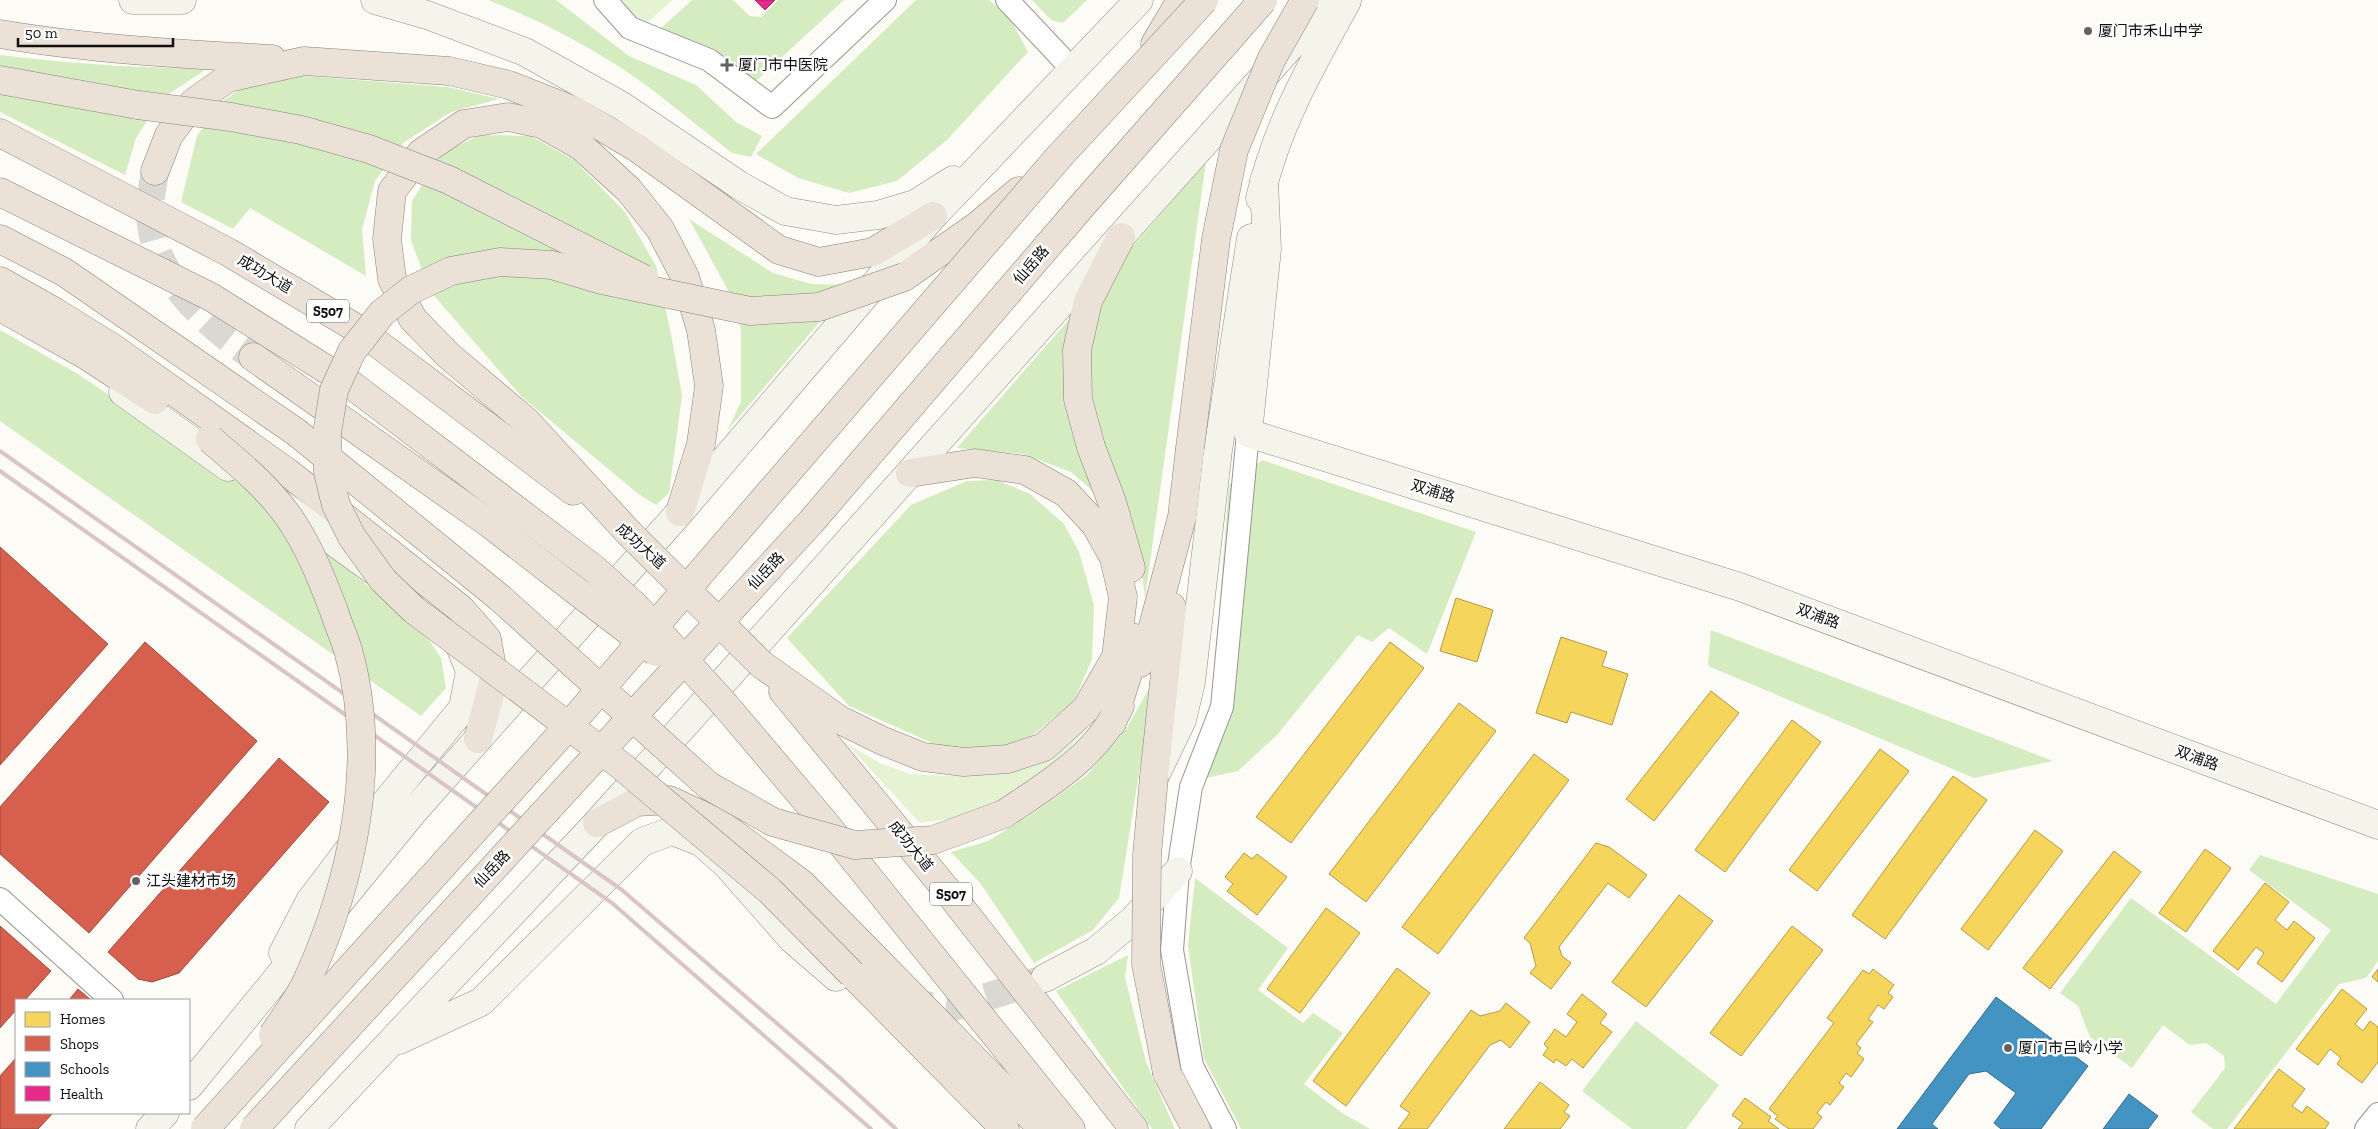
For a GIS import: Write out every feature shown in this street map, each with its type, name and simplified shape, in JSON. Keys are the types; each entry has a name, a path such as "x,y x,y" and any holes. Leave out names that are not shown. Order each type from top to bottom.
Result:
{"highway":[{"path":"1135,76 1181,0"},
{"path":"206,1129 573,721 1058,158 1204,0"},
{"name":"仙岳路","path":"254,1129 811,522 1080,208 1263,0"},
{"path":"1196,1129 1167,1072 1146,964 1147,855 1154,777 1182,517 1216,239 1234,150 1271,60 1305,0"},
{"path":"0,34 56,43 167,53 304,60 449,71 508,85 576,111 638,148 779,250 819,262 873,252 933,216"},
{"path":"155,171 169,135 194,102 228,78 304,60"},
{"path":"0,80 138,105 231,117 301,130 369,149 449,180 678,297"},
{"path":"628,532 527,422 448,355 413,318 392,279 387,239 392,191 421,153 464,124 508,117 542,124 582,146 630,190 660,228 685,277 701,330 709,386 700,444 680,512"},
{"name":"成功大道","path":"0,133 228,252 361,331 628,532 761,664 954,899 1134,1129"},
{"path":"1005,1129 844,975 770,891 627,771 414,610 378,573 352,537 336,505 328,472 327,433 334,390 352,351 382,313 411,290 451,271 500,262 552,265 602,280 750,311 819,307 904,276 978,226 1058,158"},
{"path":"0,192 211,297 353,386 593,568 635,606 726,706 824,822 1071,1129"},
{"path":"1112,723 1133,658 1138,619 1131,568 1112,502 1091,447 1078,398 1077,350 1088,301 1121,237"},
{"path":"0,240 64,272 296,432 500,598 709,786 773,822 855,845 933,840 1004,814 1067,772 1112,723 1148,645 1182,517"},
{"path":"0,281 113,348 287,472 461,609 487,639 494,679 478,739"},
{"path":"0,307 84,354 147,394 210,439 255,476 288,516 309,554 328,594 348,651 356,695 360,742 360,792 354,840 334,913 306,982 234,1098"},
{"path":"253,357 490,524 726,706"},
{"path":"761,664 840,720 883,741 923,757 964,762 1008,759 1044,747 1086,709 1116,657 1123,597 1114,558 1095,524 1066,493 1025,470 975,463 910,473"},
{"path":"597,823 637,802 670,800 719,823 801,883 1043,1129"}],"main road":[{"path":"133,0 182,0"},
{"path":"374,0 427,15 525,52 622,106 739,185 785,211 836,220 878,215 915,204 982,162"},
{"path":"190,1085 254,1009 414,811 680,512 933,216 982,162 1138,0"},
{"path":"309,1129 597,823 1332,0"},
{"path":"1154,777 1182,720 1192,682 1218,450 1249,247 1264,181 1287,116 1316,55 1348,0"},
{"path":"1248,433 1267,249 1264,181"},
{"path":"0,316 95,372 452,626 470,671 463,708 372,819 310,901 254,1009"},
{"name":"双浦路","path":"1248,433 1740,587 2378,825"},
{"path":"386,1046 482,1002 642,842 672,831 701,842 727,865 792,939 844,975"},
{"path":"1045,978 1096,952 1134,920 1178,871"},
{"path":"150,1129 164,1114"}],"street":[{"path":"605,0 630,28 709,60 772,107 884,0"},
{"path":"1006,0 1072,69"},
{"path":"1225,1129 1192,1066 1172,950 1178,871 1191,787 1222,707 1248,433"},
{"path":"0,899 111,999"},
{"path":"2366,1129 2378,1114"}],"green space":[{"path":"488,0 556,0 629,56 696,85 736,122 762,136 751,157 732,153 649,87 604,57 556,30"},
{"path":"613,0 672,0 645,25 637,25"},
{"path":"692,0 733,0 750,16 761,17 778,0 844,0 754,83 659,30"},
{"path":"916,0 989,0 1011,20 1028,52 947,140 897,181 849,193 798,178 756,154"},
{"path":"1032,0 1087,0 1063,23 1051,20"},
{"path":"0,55 104,65 155,68 208,68 161,99 136,138 125,175 0,112"},
{"path":"291,75 448,87 499,99 451,112 403,143 375,181 362,229 366,276 250,208 233,229 181,202 197,136 222,102 252,81"},
{"path":"480,135 531,136 574,160 625,212 656,266 682,395 669,493 656,505 637,493 521,396 430,291 411,240 412,201 443,153"},
{"path":"1206,162 1145,598 1139,548 1113,509 1071,472 1023,454 957,448"},
{"path":"689,219 773,273 811,284 851,285 727,431 741,402 741,329 728,290"},
{"path":"0,330 78,374 252,492 421,628 441,658 446,688 421,716 0,421"},
{"path":"1262,460 1476,532 1427,654 1389,628 1372,642 1358,635 1277,735 1238,771 1206,778 1229,485"},
{"path":"997,480 1030,494 1064,524 1079,552 1094,605 1092,659 1074,701 1033,735 993,751 939,746 849,706 787,638 911,505 967,481"},
{"path":"1711,630 2053,761 1974,778 1708,666"},
{"path":"1154,680 1119,898 1093,930 1034,963 980,883 951,852 988,841 1032,814 1087,775 1126,729"},
{"path":"1096,717 1056,764 1011,796 962,817 920,823 846,743 880,763 909,774 948,776 996,772"},
{"path":"2260,855 2378,894 2378,961 2366,978 2339,984 2227,1129 2213,1129 2191,1112 2225,1068 2224,1056 2206,1043 2190,1045 2163,1025 2132,1068 2090,1037 2078,1006 2060,993 2131,898 2276,1004 2331,930 2249,870"},
{"path":"1195,878 1288,948 1258,990 1303,1023 1313,1013 1343,1033 1304,1084 1342,1113 1370,1129 1241,1129 1204,1059 1188,946"},
{"path":"1128,955 1125,977 1146,1062 1175,1129 1152,1129 1056,991"},
{"path":"1636,1021 1719,1085 1686,1129 1632,1129 1582,1091"}],"building: Homes":[{"path":"1456,598 1493,610 1477,662 1440,651"},
{"path":"1561,637 1607,652 1602,666 1628,674 1612,725 1571,712 1567,723 1536,713"},
{"path":"1390,642 1424,668 1291,843 1256,817"},
{"path":"1711,691 1739,713 1654,821 1626,799"},
{"path":"1459,703 1496,731 1366,902 1329,874"},
{"path":"1792,720 1821,742 1725,872 1695,850"},
{"path":"1880,749 1909,771 1817,891 1789,870"},
{"path":"1534,754 1569,780 1438,954 1402,927"},
{"path":"1953,776 1987,800 1885,939 1852,915"},
{"path":"2035,830 2063,851 1988,950 1961,929"},
{"path":"1596,843 1609,847 1647,875 1629,898 1608,883 1559,947 1562,956 1571,963 1551,989 1530,973 1536,966 1530,943 1524,938"},
{"path":"2205,849 2231,868 2186,932 2159,913"},
{"path":"2114,851 2141,872 2050,989 2023,968"},
{"path":"1244,853 1252,859 1257,854 1287,877 1257,915 1227,891 1233,884 1225,877"},
{"path":"2265,883 2289,902 2275,920 2287,930 2294,921 2315,938 2282,982 2257,963 2264,953 2256,947 2238,970 2213,951"},
{"path":"1679,895 1713,921 1646,1007 1612,982"},
{"path":"1326,908 1360,933 1300,1013 1267,989"},
{"path":"1792,926 1823,950 1741,1056 1710,1033"},
{"path":"1397,968 1430,993 1346,1106 1313,1081"},
{"path":"1873,969 1894,985 1888,993 1893,997 1884,1009 1878,1005 1868,1019 1873,1022 1856,1044 1861,1048 1857,1053 1864,1059 1851,1077 1846,1073 1839,1083 1844,1087 1830,1105 1826,1102 1817,1113 1822,1117 1813,1129 1789,1129 1775,1119 1778,1116 1769,1109 1834,1023 1827,1018 1863,970 1869,974"},
{"path":"2378,969 2378,982 2372,977"},
{"path":"2342,989 2367,1009 2355,1024 2363,1031 2370,1021 2378,1027 2378,1062 2362,1083 2337,1064 2341,1058 2330,1049 2318,1065 2296,1049"},
{"path":"1582,994 1607,1014 1600,1023 1612,1032 1583,1068 1572,1059 1566,1066 1556,1059 1554,1063 1543,1055 1548,1048 1544,1044 1555,1029 1566,1037 1577,1022 1567,1014"},
{"path":"1506,1003 1530,1022 1510,1048 1501,1040 1490,1045 1427,1129 1398,1129 1410,1113 1400,1106 1471,1010 1480,1016 1500,1011"},
{"path":"2279,1069 2305,1089 2292,1106 2302,1113 2307,1106 2329,1123 2325,1129 2234,1129"},
{"path":"1540,1082 1569,1105 1564,1112 1570,1116 1560,1129 1504,1129"},
{"path":"1745,1098 1771,1117 1768,1121 1779,1129 1738,1129 1743,1123 1732,1115"}],"building: Shops":[{"path":"0,547 108,644 0,765"},
{"path":"145,642 257,741 89,933 0,854 0,807"},
{"path":"279,758 329,802 179,973 152,982 138,979 108,952"},
{"path":"0,926 51,971 26,999 15,999 15,1011 0,1028"},
{"path":"78,989 90,999 70,999"},
{"path":"15,1059 15,1114 52,1114 38,1129 0,1129 0,1076"}],"building: Schools":[{"path":"1996,997 2088,1066 2041,1129 2001,1129 1994,1123 2016,1093 1986,1071 1969,1074 1932,1124 1938,1129 1897,1129"},
{"path":"2129,1094 2158,1116 2148,1129 2103,1129"}],"building: Health":[{"path":"755,0 775,0 765,10"}],"tunnel":[{"path":"155,171 150,216 154,239 161,260 185,297 201,314 253,357"},
{"path":"904,1003 951,1008 1044,979"}],"railway":[{"path":"0,451 622,890 838,1076 896,1129"},
{"path":"0,471 612,903 871,1129"}],"place":[{"name":"厦门市禾山中学","path":"2088,31"},
{"name":"厦门市中医院","path":"727,65"},
{"name":"江头建材市场","path":"136,881"},
{"name":"厦门市吕岭小学","path":"2008,1048"}]}
